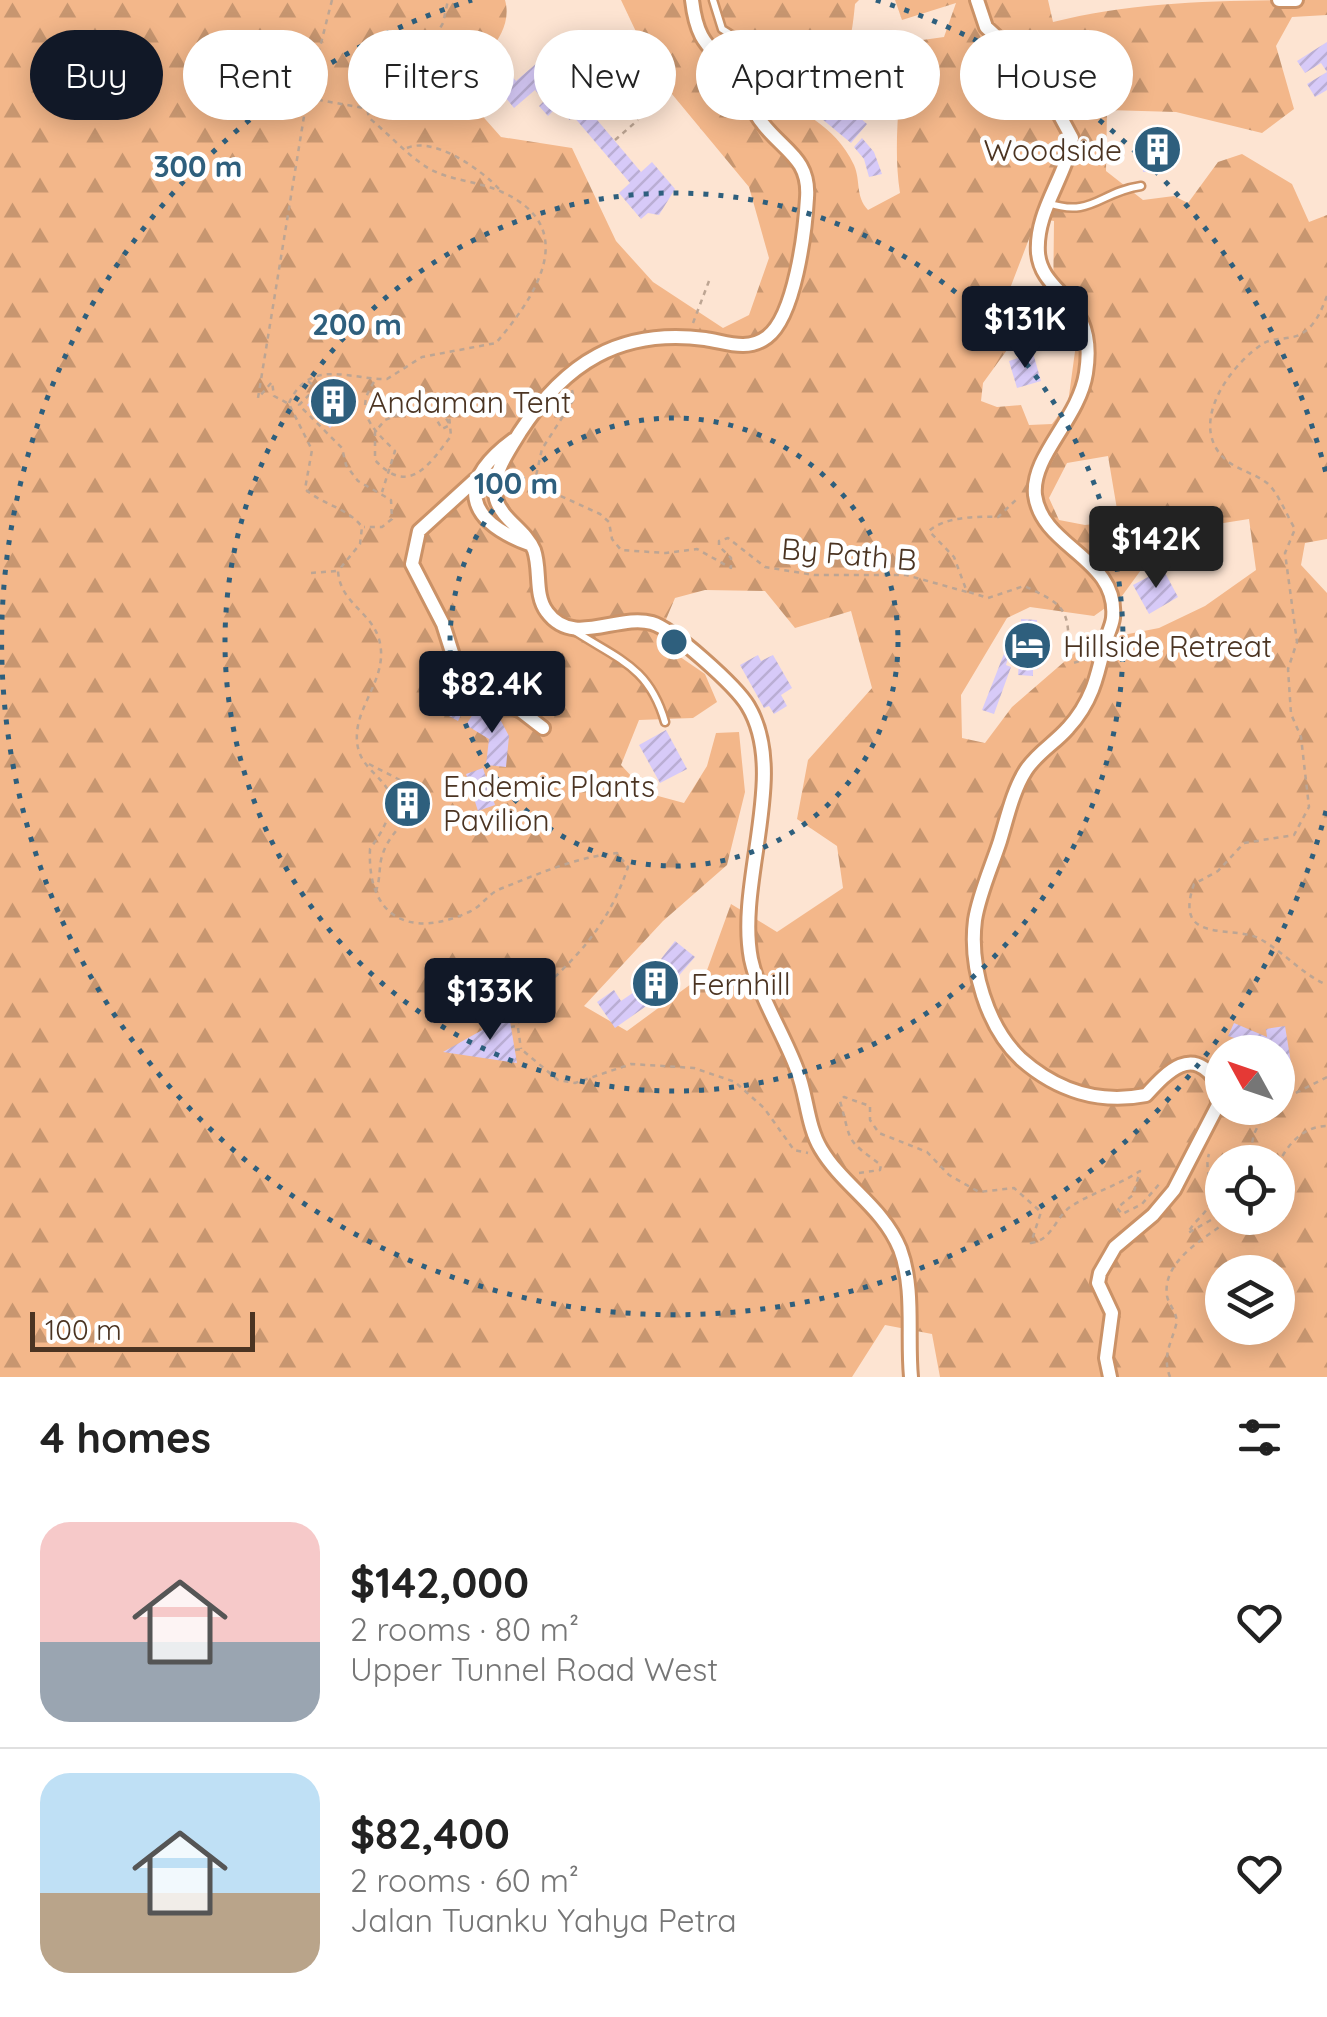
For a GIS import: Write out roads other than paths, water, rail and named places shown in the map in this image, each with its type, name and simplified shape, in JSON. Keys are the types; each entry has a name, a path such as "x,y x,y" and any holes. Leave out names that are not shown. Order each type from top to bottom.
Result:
{"street":[{"path":"692,0 696,34 733,74 762,124 801,160 808,193 787,308 766,338 733,346 646,340 592,355 537,407 518,436 502,464 495,487 496,502 532,544 546,611 567,627 652,622 670,632 734,690 754,717 760,732 764,780 753,852 750,949 754,972 798,1072 822,1150 884,1219 901,1252 911,1324 912,1377"},
{"path":"976,0 986,28 1038,75 1072,138 1047,202 1039,241 1042,270 1082,314 1088,340 1086,376 1071,420 1039,462 1036,495 1044,520 1102,574 1114,617 1101,672 1089,700 1023,774 975,920 975,963 997,1028 1010,1048 1026,1063 1074,1092 1100,1100 1146,1095 1172,1066 1186,1062 1200,1064 1216,1082 1218,1105 1174,1190 1153,1215 1115,1247 1100,1273 1098,1283 1112,1312 1106,1358 1110,1377"},
{"path":"1279,0 1296,0"},
{"path":"518,436 490,456 474,480 419,532 412,564 443,624 456,664 476,691 521,711 543,728"},
{"path":"474,480 474,498 482,516 502,534 532,544"}],"lane":[{"path":"712,0 724,30"},
{"path":"1047,202 1072,211 1091,206 1112,190 1141,186"},
{"path":"567,627 603,644 642,675 656,692 664,722"}],"place":[{"name":"Woodside","path":"1157,150"},
{"name":"Andaman Tent","path":"333,402"},
{"name":"Hillside Retreat","path":"1028,646"},
{"name":"Endemic Plants Pavilion","path":"408,803"},
{"name":"Fernhill","path":"656,984"}]}
